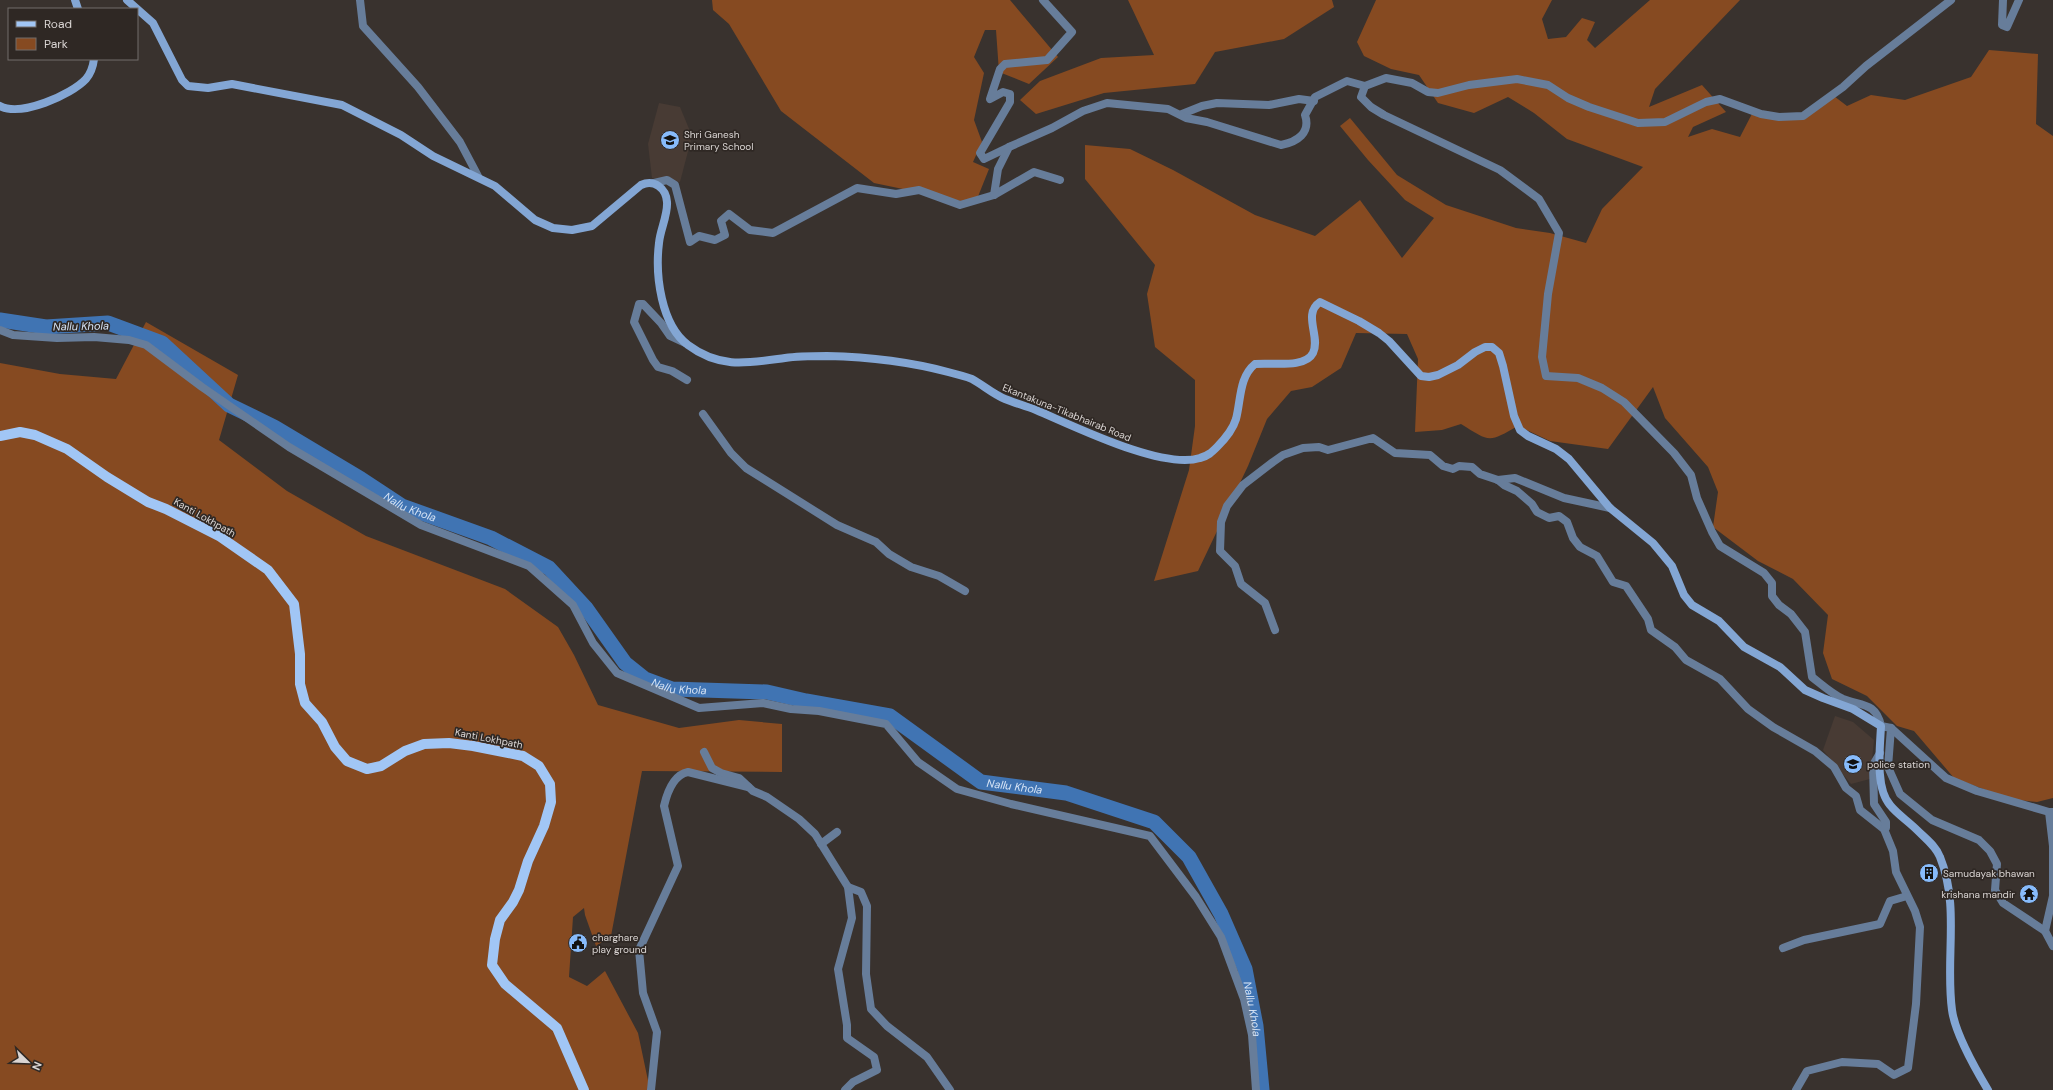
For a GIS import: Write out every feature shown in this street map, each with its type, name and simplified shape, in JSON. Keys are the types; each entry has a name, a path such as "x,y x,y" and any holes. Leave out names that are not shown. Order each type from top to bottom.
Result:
{"main road":[{"path":"127,0 136,8"},
{"path":"138,10 153,23 182,80 188,86 208,88 232,84 342,105 401,135 446,162 478,176 500,190 535,220 553,228 572,230 592,226 641,185 648,182 654,183"},
{"path":"0,106 14,110 26,109 56,98 79,85 87,78 93,66 94,60"},
{"name":"Ekantakuna-Tikabhairab Road","path":"654,183 663,190 667,200 659,243 658,262 666,316 674,332 696,350 724,362 756,362 787,357 829,356 896,360 923,366 971,379 1004,398 1114,443 1167,458 1186,460 1199,459 1209,455 1229,432 1235,420 1245,376 1254,364 1300,364 1308,359 1314,352 1315,344 1312,324 1314,310 1316,305 1320,302 1379,333 1389,341 1421,376 1429,377 1438,375 1458,365 1475,352 1485,347 1492,347 1498,353 1504,366 1514,416 1520,430 1528,436 1556,449 1569,459 1610,508 1653,543 1664,555 1679,580 1684,595 1692,605 1719,621 1744,647 1780,667 1805,690 1853,709 1881,726"},
{"name":"Kanti Lokhpath","path":"0,436 20,432 35,435 67,449 107,477 141,498 219,536 268,570 294,604 300,654 300,684 305,703 322,722 335,747 347,761 367,769 381,766 405,751 424,744 449,743 523,756 539,766 550,784 551,802 544,826 528,861 513,902 500,920 494,939 492,965 505,984 557,1028 584,1090"},
{"path":"1881,726 1881,790 1884,797 1890,805 1934,846 1940,856 1949,891 1951,910 1949,981 1952,1012 1958,1032 1988,1090"}],"street":[{"path":"360,0 363,26 423,93 460,142 478,176"},
{"path":"1043,0 1072,32 1047,60 1005,64 1000,69 990,99 1003,92 1010,94 1010,102 980,153 984,159 1052,128 1083,111 1107,103 1159,107 1182,114 1186,118 1207,122 1281,145 1292,143 1303,135 1307,122 1305,115 1315,97 1348,81 1365,86 1386,78 1412,83 1428,92 1438,93 1469,85 1517,79 1548,85 1568,98 1589,107 1638,123 1665,122 1706,102 1720,99 1761,114 1779,117 1803,116 1838,92 1866,66 1951,0"},
{"path":"2004,0 2002,25 2007,27 2019,0"},
{"path":"1365,86 1361,97 1371,107 1438,142 1500,170 1539,199 1559,233 1548,294 1542,357 1546,376 1578,378 1602,388 1624,402 1674,453 1691,475 1697,498 1720,546 1764,573 1772,583 1772,596 1779,605 1791,614 1805,632 1812,677 1842,698 1867,705 1879,715 1881,726 1891,728 1946,778 1977,791 2051,812 2053,895 2045,931"},
{"path":"1182,114 1202,106 1217,103 1269,105 1299,99 1314,101"},
{"path":"994,195 998,169 1009,147"},
{"path":"654,183 667,180 675,185 690,242 699,236 715,240 725,235 721,221 729,214 750,230 773,234 857,188 896,194 919,190 960,205 994,195 1034,172 1060,180"},
{"path":"686,343 670,336 661,323 642,304 639,304 634,322 653,360 658,367 672,371 687,380"},
{"path":"0,330 13,335 94,337 129,340 146,345 202,387 288,446 421,525 529,566 573,605 593,644 617,673 699,708 763,703 791,709 819,711 886,724 918,762 957,789 1011,804 1150,836 1196,896 1221,937 1244,999 1252,1035 1256,1090"},
{"path":"702,414 726,446 746,468 837,525 876,542 889,554 911,567 939,576 965,591"},
{"path":"1275,630 1265,603 1241,584 1235,566 1220,551 1221,522 1227,506 1243,485 1283,455 1303,448 1319,447 1328,450 1373,438 1395,453 1430,455 1443,466 1453,469 1459,466 1472,467 1480,474 1498,480 1526,498 1537,512 1550,518 1559,516 1567,522 1573,538 1580,547 1597,556 1613,582 1626,586 1648,618 1651,630 1675,647 1686,660 1720,678 1748,709 1773,727 1815,751 1834,767 1846,788 1856,796 1860,810 1884,829 1893,851 1896,872 1920,927 1914,1032 1908,1068 1894,1075 1878,1064 1842,1062 1807,1071 1796,1090"},
{"path":"1498,480 1515,478 1564,498 1610,508"},
{"path":"1891,728 1888,767 1900,794 1932,820 1978,840 1990,851 1997,864 1995,890 2003,903 2045,931 2053,946"},
{"path":"704,752 712,768 721,773 745,781 748,787"},
{"path":"1880,753 1873,764 1874,804 1886,822 1886,828 1884,829"},
{"path":"651,1090 657,1032 643,993 639,950 678,866 664,806 666,796 672,784 682,773 688,772 748,787 799,819 815,834 848,887 852,918 838,969 847,1025 847,1038 874,1057 877,1070 853,1082 845,1090"},
{"path":"821,844 838,832"},
{"path":"848,887 861,892 867,906 866,974 871,1009 887,1026 927,1057 950,1090"},
{"path":"1782,948 1804,940 1880,924 1890,901 1907,896"}],"shaded area":[{"name":"Shri Ganesh Primary School","path":"659,103 680,107 692,136 680,182 652,178 648,144"},
{"name":"police station","path":"1835,716 1853,722 1874,740 1870,779 1851,784 1823,750"}],"green space":[{"path":"712,0 1010,0 1058,57 1029,84 999,72 996,30 985,30 974,57 984,73 974,120 982,142 973,162 989,169 975,204 874,183 781,111 729,24 713,10"},
{"path":"1128,0 1332,0 1334,7 1284,39 1215,52 1195,84 1104,93 1036,114 1020,100 1040,81 1101,58 1154,55"},
{"path":"1376,0 1552,0 1542,19 1548,39 1566,37 1582,18 1595,22 1587,40 1595,48 1650,0 1740,0 1655,89 1649,107 1702,85 1726,112 1693,127 1688,137 1712,129 1740,137 1755,108 1779,119 1805,119 1830,93 1847,106 1871,95 1905,100 1971,77 1989,50 2038,54 2036,124 2053,136 2053,798 2037,802 2010,799 1954,778 1914,731 1897,726 1867,696 1832,679 1823,653 1828,615 1793,579 1758,561 1713,527 1718,492 1708,467 1665,418 1653,387 1608,449 1550,441 1518,426 1494,438 1484,437 1461,424 1442,430 1415,432 1418,359 1407,334 1356,333 1341,368 1312,387 1291,391 1267,419 1248,466 1198,571 1154,581 1189,470 1195,426 1195,380 1155,347 1147,294 1155,265 1085,179 1085,145 1130,149 1173,170 1255,215 1315,236 1360,200 1402,258 1434,218 1405,200 1368,160 1340,126 1350,118 1397,175 1446,205 1516,228 1550,233 1586,243 1602,209 1643,167 1567,139 1534,113 1508,97 1474,113 1438,103 1419,75 1391,69 1364,56 1357,42"},
{"path":"146,322 238,375 219,440 287,491 366,536 505,589 558,627 574,655 598,705 679,728 739,720 782,724 782,772 642,771 611,936 596,946 584,908 573,917 569,977 587,986 605,971 638,1033 650,1090 0,1090 0,363 60,374 116,379"}],"waterway":[{"name":"Nallu Khola","path":"0,320 46,327 108,323 162,343 229,405 274,427 361,479 402,506 491,538 549,568 586,608 625,663 645,679 672,689 767,692 806,701 890,716 981,782 1066,793 1154,822 1189,857 1221,914 1245,969 1256,1026 1262,1090"}],"place":[{"name":"Shri Ganesh Primary School","path":"670,140"},
{"name":"police station","path":"1853,764"},
{"name":"Samudayak bhawan","path":"1929,873"},
{"name":"krishana mandir","path":"2029,894"},
{"name":"charghare play ground","path":"578,943"}]}
